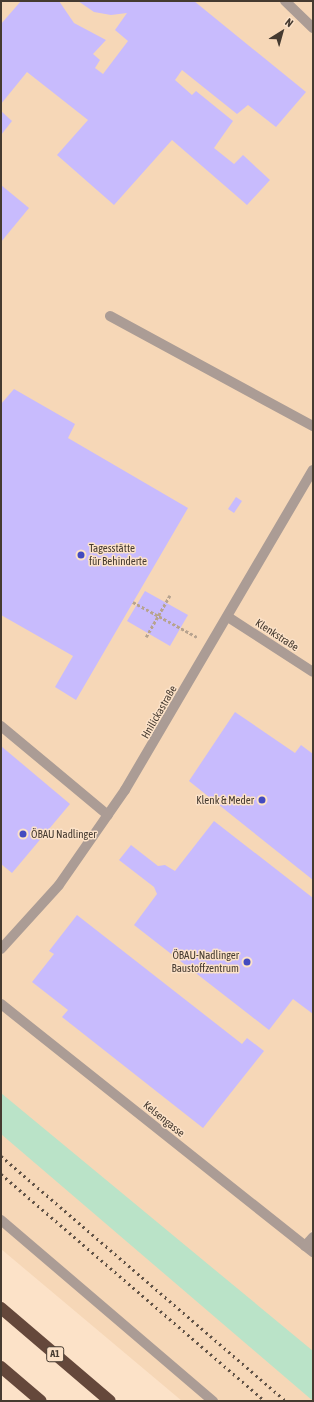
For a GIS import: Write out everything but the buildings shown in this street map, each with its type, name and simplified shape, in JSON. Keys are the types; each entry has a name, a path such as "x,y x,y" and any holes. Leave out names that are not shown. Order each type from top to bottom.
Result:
{"highway":[{"name":"A1","path":"1,1308 110,1401"},
{"path":"1,1367 40,1401"}],"street":[{"path":"285,1 313,28"},
{"path":"110,316 313,426"},
{"name":"Hnilickastraße","path":"1,949 59,885 108,815 211,646 313,470"},
{"name":"Klenkstraße","path":"228,617 313,672"},
{"path":"1,726 108,815"},
{"name":"Kelsengasse","path":"1,1004 309,1249"},
{"path":"1,1220 213,1401"},
{"path":"309,1249 313,1237"}],"path":[{"path":"146,637 170,595"},
{"path":"133,602 211,646"}],"shaded area":[{"path":"1,1 313,1 313,1229 302,1243 313,1252 313,1401 182,1401 1,1249"}],"green space":[{"path":"1,1093 313,1351 313,1401 1,1134"}],"railway":[{"path":"1,1156 286,1401"},
{"path":"1,1174 265,1401"}],"place":[{"name":"Tagesstätte für Behinderte","path":"81,555"},
{"name":"Klenk & Meder","path":"262,800"},
{"name":"ÖBAU Nadlinger","path":"23,834"},
{"name":"ÖBAU-Nadlinger Baustoffzentrum","path":"247,962"}]}
